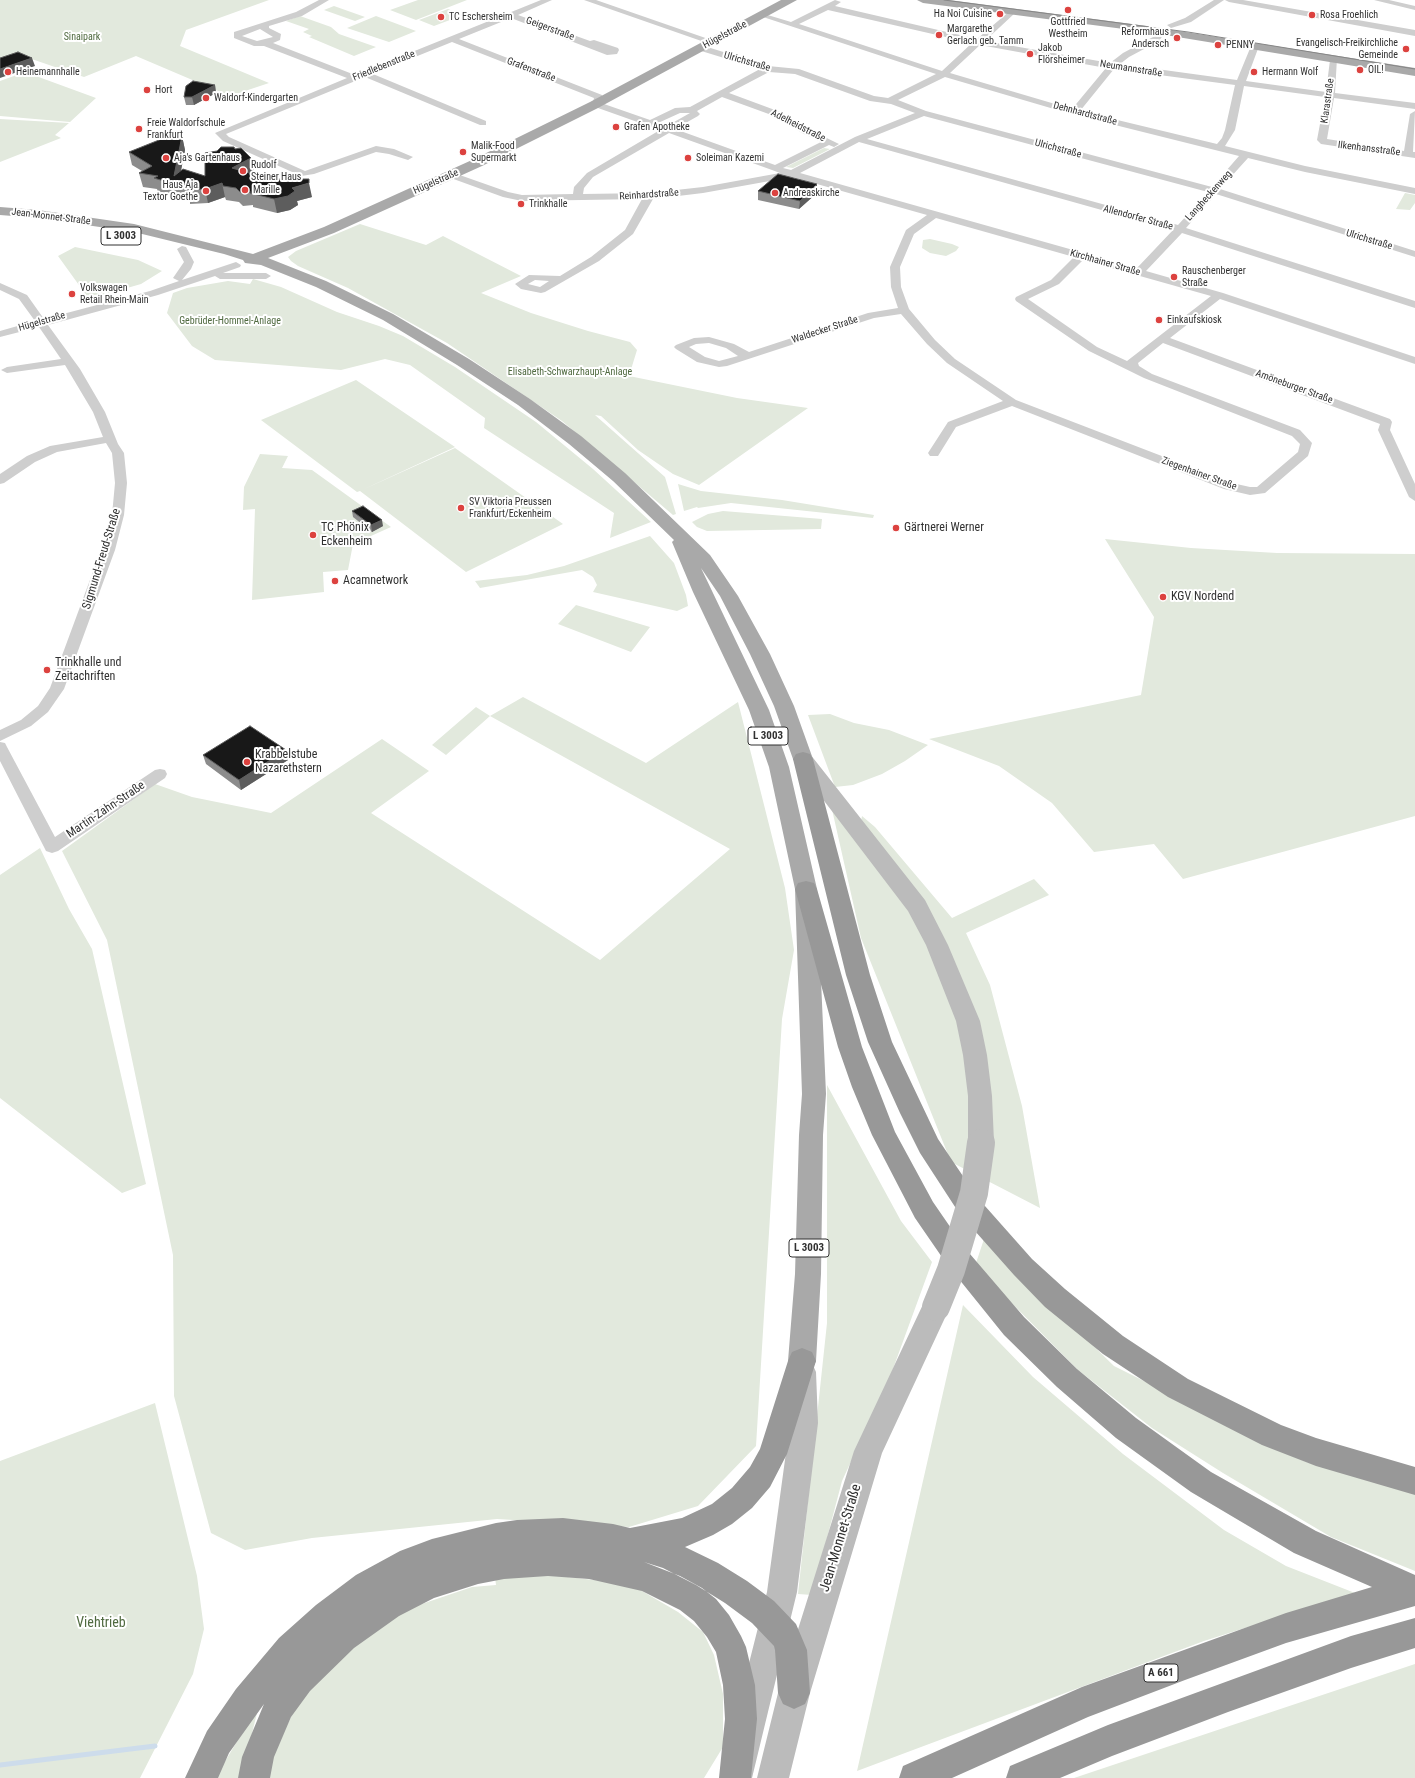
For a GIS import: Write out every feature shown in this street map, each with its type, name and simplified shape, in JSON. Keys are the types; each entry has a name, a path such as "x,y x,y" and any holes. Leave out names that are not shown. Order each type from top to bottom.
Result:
{"highway":[{"path":"803,759 854,962 880,1042 912,1113 929,1146 968,1204 984,1224 1023,1267 1055,1298 1113,1345 1178,1388 1272,1435 1316,1452 1390,1475 1415,1481"},
{"path":"806,889 850,1047 864,1087 884,1135 906,1179 924,1210 955,1255 1014,1326 1040,1352 1126,1428 1201,1482 1279,1527 1358,1566 1415,1590"},
{"path":"626,1542 682,1533 703,1525 722,1514 742,1498 760,1477 773,1454 802,1361"},
{"path":"201,1778 218,1742 247,1700 290,1649 350,1598 388,1574 432,1554 473,1542 517,1535 563,1533 626,1542 670,1555 707,1574 736,1592 776,1624 790,1643 794,1693"},
{"path":"254,1778 258,1757 280,1706 299,1680 343,1637 388,1606 415,1590 484,1568 504,1564 548,1561 589,1564 642,1576 669,1587 691,1599 705,1610 718,1626 730,1647 739,1685 741,1719 736,1778"},
{"name":"A 661","path":"915,1778 1082,1703 1185,1664 1286,1628 1415,1590"},
{"path":"1022,1778 1108,1741 1228,1696 1351,1652 1415,1632"}],"main road":[{"path":"773,4 785,0"},
{"name":"Hügelstraße","path":"707,43 750,16 773,4 791,0"},
{"path":"923,0 1166,28 1191,24 1415,64"},
{"path":"974,0 1166,28 1334,60 1415,72"},
{"name":"Hügelstraße","path":"239,260 285,243 451,175 595,103 761,15 773,4"},
{"name":"Hügelstraße","path":"285,243 595,103"},
{"path":"451,175 452,171 463,163"},
{"name":"Jean-Monnet-Straße","path":"0,212 38,214 114,225 203,244 239,260"},
{"name":"Jean-Monnet-Straße","path":"0,212 49,224 123,236 239,260"},
{"path":"203,244 285,243 283,259 295,273"},
{"name":"L 3003","path":"239,260 295,273 388,317 494,382 570,436 641,497 704,559 729,596 766,667 784,706 803,759"},
{"name":"L 3003","path":"239,260 266,276 347,312 416,335"},
{"name":"L 3003","path":"677,534 702,592 759,710 778,768 806,889 814,1094 811,1135 808,1274 802,1361 804,1423 789,1546 776,1624 736,1778"},
{"name":"Jean-Monnet-Straße","path":"775,1774 794,1693 838,1543 868,1451 936,1307 951,1270 974,1193 980,1142 980,1096 975,1055 968,1021 937,945 917,906 803,759"}],"street":[{"path":"264,27 276,34 277,38 265,43 252,44 238,38 238,34 264,27 299,14 325,0"},
{"name":"Friedlebenstraße","path":"408,157 390,151 376,149 304,174 226,139 220,133 548,0"},
{"name":"Ulrichstraße","path":"588,0 707,43 770,73 786,70 796,72 872,99 889,101 923,114 1213,190 1415,254"},
{"path":"793,24 842,0"},
{"path":"1191,24 1220,0"},
{"path":"1229,0 1415,33"},
{"path":"1378,0 1415,8"},
{"name":"Neumannstraße","path":"828,7 979,42 1112,66 1330,96 1415,106"},
{"path":"889,101 944,74 1012,11"},
{"name":"Geigerstraße","path":"511,15 589,44"},
{"name":"Dehnhardtstraße","path":"761,15 793,24 944,74 1074,112 1305,169 1415,191"},
{"path":"1074,112 1112,66 1126,55 1156,38 1166,28"},
{"name":"Grafenstraße","path":"452,39 595,103 792,174"},
{"path":"265,43 355,78"},
{"path":"1219,148 1226,139 1230,130 1240,84 1255,46"},
{"name":"Klarastraße","path":"1324,142 1322,140 1330,96 1334,60"},
{"path":"651,124 678,110 692,110 722,94 770,73"},
{"path":"365,74 483,123"},
{"name":"Adelheidstraße","path":"722,94 739,96 829,142"},
{"path":"578,198 579,187 590,175 695,114 692,110"},
{"name":"Reinhardstraße","path":"451,175 509,196 578,198 649,196 703,190 792,174 858,139 923,114"},
{"path":"1412,155 1415,114"},
{"name":"Allendorfer Straße","path":"858,139 1179,229 1415,305"},
{"path":"775,168 829,142 843,147"},
{"name":"Ilkenhansstraße","path":"1324,142 1412,155"},
{"name":"Langheckenweg","path":"1139,272 1246,154"},
{"name":"Kirchhainer Straße","path":"792,174 1218,295 1415,361"},
{"path":"562,279 595,259 629,232 649,196"},
{"name":"Ziegenhainer Straße","path":"934,215 910,232 895,267 896,287 904,310 930,342 951,361 1012,402 1228,486 1250,491 1261,490 1304,453 1306,443 1296,433 1148,376 1133,365 1082,342 1020,298 1055,282 1065,270 1081,256"},
{"path":"178,278 186,269 189,262 182,249"},
{"name":"Hügelstraße","path":"0,334 85,310 178,278 239,260"},
{"name":"Hügelstraße","path":"85,310 122,302 191,281 239,260"},
{"path":"191,281 231,275 266,276"},
{"name":"Sigmund-Freud-Straße","path":"0,286 23,297 69,361 99,412 118,453 121,469 120,502 108,550 62,678 50,701 26,723 0,736"},
{"path":"1133,365 1162,339 1218,295"},
{"name":"Waldecker Straße","path":"747,356 730,346 708,340 694,341 680,347 701,360 719,364 727,363 872,315 904,310"},
{"name":"Amöneburger Straße","path":"1162,339 1386,422 1384,430 1407,464 1415,497"},
{"path":"7,370 69,361"},
{"path":"934,453 952,425 1012,402"},
{"path":"0,480 31,459 54,449 110,438"},
{"name":"Martin-Zahn-Straße","path":"0,747 52,847 160,774"}],"green space":[{"name":"Sinaipark","path":"0,0 269,0 186,30 180,46 269,83 230,96 136,56 84,77 20,55 0,61"},
{"path":"418,0 467,0 416,20 390,10"},
{"path":"334,6 365,17 355,21 324,10"},
{"name":"TC Eschersheim","path":"448,9 463,15 434,26 419,20"},
{"path":"300,16 331,27 339,34 376,47 354,56 309,37 312,36 303,32 309,29 286,21"},
{"path":"376,16 416,31 389,42 347,28"},
{"path":"25,72 96,98 70,122 0,116 0,81"},
{"path":"0,119 69,123 55,135 61,138 0,162"},
{"path":"824,148 830,149 793,168 786,167"},
{"path":"1405,193 1415,195 1415,203 1410,210 1396,209"},
{"name":"Elisabeth-Schwarzhaupt-Anlage","path":"360,224 426,245 443,236 521,276 481,293 531,313 588,331 630,342 637,350 629,376 737,398 808,408 699,485 673,474 638,450 601,416 595,415 665,477 676,514 673,515 562,421 447,343 348,288 298,266 288,257 296,251"},
{"path":"930,239 959,247 956,251 946,256 930,253 922,248 923,240"},
{"path":"75,247 138,260 162,271 141,284 89,299 58,256"},
{"name":"Gebrüder-Hommel-Anlage","path":"253,279 281,287 337,312 403,336 455,367 536,422 593,469 651,522 610,538 614,513 484,428 485,418 410,365 385,359 341,370 215,360 192,346 167,313 173,293 187,288 228,281 250,284"},
{"path":"356,380 455,447 362,490 455,448 563,524 466,572 360,491 357,492 261,420"},
{"name":"TC Phönix Eckenheim","path":"260,454 288,456 282,468 312,470 391,527 353,544 348,570 323,572 324,592 252,600 255,509 243,510 244,487"},
{"path":"678,484 701,491 782,500 874,515 873,518 731,503 697,507 684,511"},
{"path":"723,511 822,519 821,529 707,531 697,527 692,522 708,514"},
{"path":"650,536 674,563 686,595 688,606 677,611 593,592 597,585 593,577 582,570 480,588 475,581 527,575 564,566"},
{"path":"1105,539 1191,548 1277,553 1415,554 1415,816 1183,879 1154,844 1094,852 1052,803 999,766 929,739 1141,695 1154,617"},
{"path":"576,605 650,627 631,652 558,624"},
{"path":"523,697 646,763 738,702 785,888 794,950 782,1019 756,1446 698,1506 629,1527 497,1519 312,1538 245,1550 211,1533 174,1396 173,1255 107,940 62,851 155,784 192,797 271,813 382,739 429,771 371,813 600,960 730,849 490,716"},
{"path":"476,707 490,716 446,755 432,745"},
{"path":"830,714 854,723 889,730 928,745 905,761 882,774 853,785 835,787 808,715"},
{"path":"831,805 857,841 862,816 875,827 952,918 1034,879 1049,895 966,933 990,985 1022,1106 1040,1208 951,1162 861,938"},
{"path":"40,848 69,909 92,949 146,1184 122,1193 0,1098 0,875"},
{"path":"827,1085 901,1221 932,1262 890,1377 842,1481 812,1595 798,1594 827,1323"},
{"path":"984,1239 1114,1366 1306,1462 1415,1490 1415,1571 1331,1537 1223,1473 1152,1428 1078,1370 975,1266"},
{"path":"963,1305 1033,1377 1123,1454 1224,1530 1286,1566 1355,1593 1204,1641 857,1771"},
{"name":"Viehtrieb","path":"155,1403 197,1576 204,1629 193,1674 140,1778 0,1778 0,1461"},
{"path":"523,1572 630,1584 678,1612 703,1632 714,1655 723,1694 723,1747 704,1778 268,1778 269,1764 311,1674 407,1609 472,1587 496,1585 495,1577"},
{"path":"1415,1664 1415,1778 1074,1778"},
{"path":"259,1705 241,1778 215,1778"}],"building":[{"path":"18,52 32,58 0,69 0,58"},
{"path":"193,81 215,85 192,97 184,97 186,86"},
{"path":"174,134 182,136 174,176 183,169 205,176 205,153 217,151 221,147 234,147 235,149 241,148 251,158 232,168 270,179 309,179 309,183 292,188 295,191 288,196 274,199 250,193 250,191 240,192 236,188 223,186 222,183 205,189 187,190 190,187 180,186 154,178 158,176 139,173 152,166 129,152"},
{"path":"778,174 817,184 800,201 758,191"},
{"path":"363,506 382,520 371,525 352,511"},
{"name":"Krabbelstube Nazarethstern","path":"250,726 286,750 239,780 203,755"}],"waterway":[{"path":"0,1765 155,1746"}],"tram line":[{"path":"944,0 1188,32 1415,69"}],"place":[{"name":"Gottfried Westheim","path":"1068,10"},
{"name":"Ha Noi Cuisine","path":"1000,14"},
{"name":"Rosa Froehlich","path":"1312,15"},
{"name":"TC Eschersheim","path":"441,17"},
{"name":"Margarethe Gerlach geb. Tamm","path":"939,35"},
{"name":"Reformhaus Andersch","path":"1177,38"},
{"name":"PENNY","path":"1218,45"},
{"name":"Evangelisch-Freikirchliche Gemeinde","path":"1406,49"},
{"name":"Jakob Flörsheimer","path":"1030,54"},
{"name":"OIL!","path":"1360,70"},
{"name":"Heinemannhalle","path":"8,72"},
{"name":"Hermann Wolf","path":"1254,72"},
{"name":"Hort","path":"147,90"},
{"name":"Waldorf-Kindergarten","path":"206,98"},
{"name":"Grafen Apotheke","path":"616,127"},
{"name":"Freie Waldorfschule Frankfurt","path":"139,129"},
{"name":"Malik-Food Supermarkt","path":"463,152"},
{"name":"Aja's Gartenhaus","path":"166,158"},
{"name":"Soleiman Kazemi","path":"688,158"},
{"name":"Rudolf Steiner Haus","path":"243,171"},
{"name":"Marille","path":"245,190"},
{"name":"Haus Aja Textor Goethe","path":"206,191"},
{"name":"Andreaskirche","path":"775,193"},
{"name":"Trinkhalle","path":"521,204"},
{"name":"Rauschenberger Straße","path":"1174,277"},
{"name":"Volkswagen Retail Rhein-Main","path":"72,294"},
{"name":"Einkaufskiosk","path":"1159,320"},
{"name":"SV Viktoria Preussen Frankfurt/Eckenheim","path":"461,508"},
{"name":"Gärtnerei Werner","path":"896,528"},
{"name":"TC Phönix Eckenheim","path":"313,535"},
{"name":"Acamnetwork","path":"335,581"},
{"name":"KGV Nordend","path":"1163,597"},
{"name":"Trinkhalle und Zeitachriften","path":"47,670"},
{"name":"Krabbelstube Nazarethstern","path":"247,762"}]}
